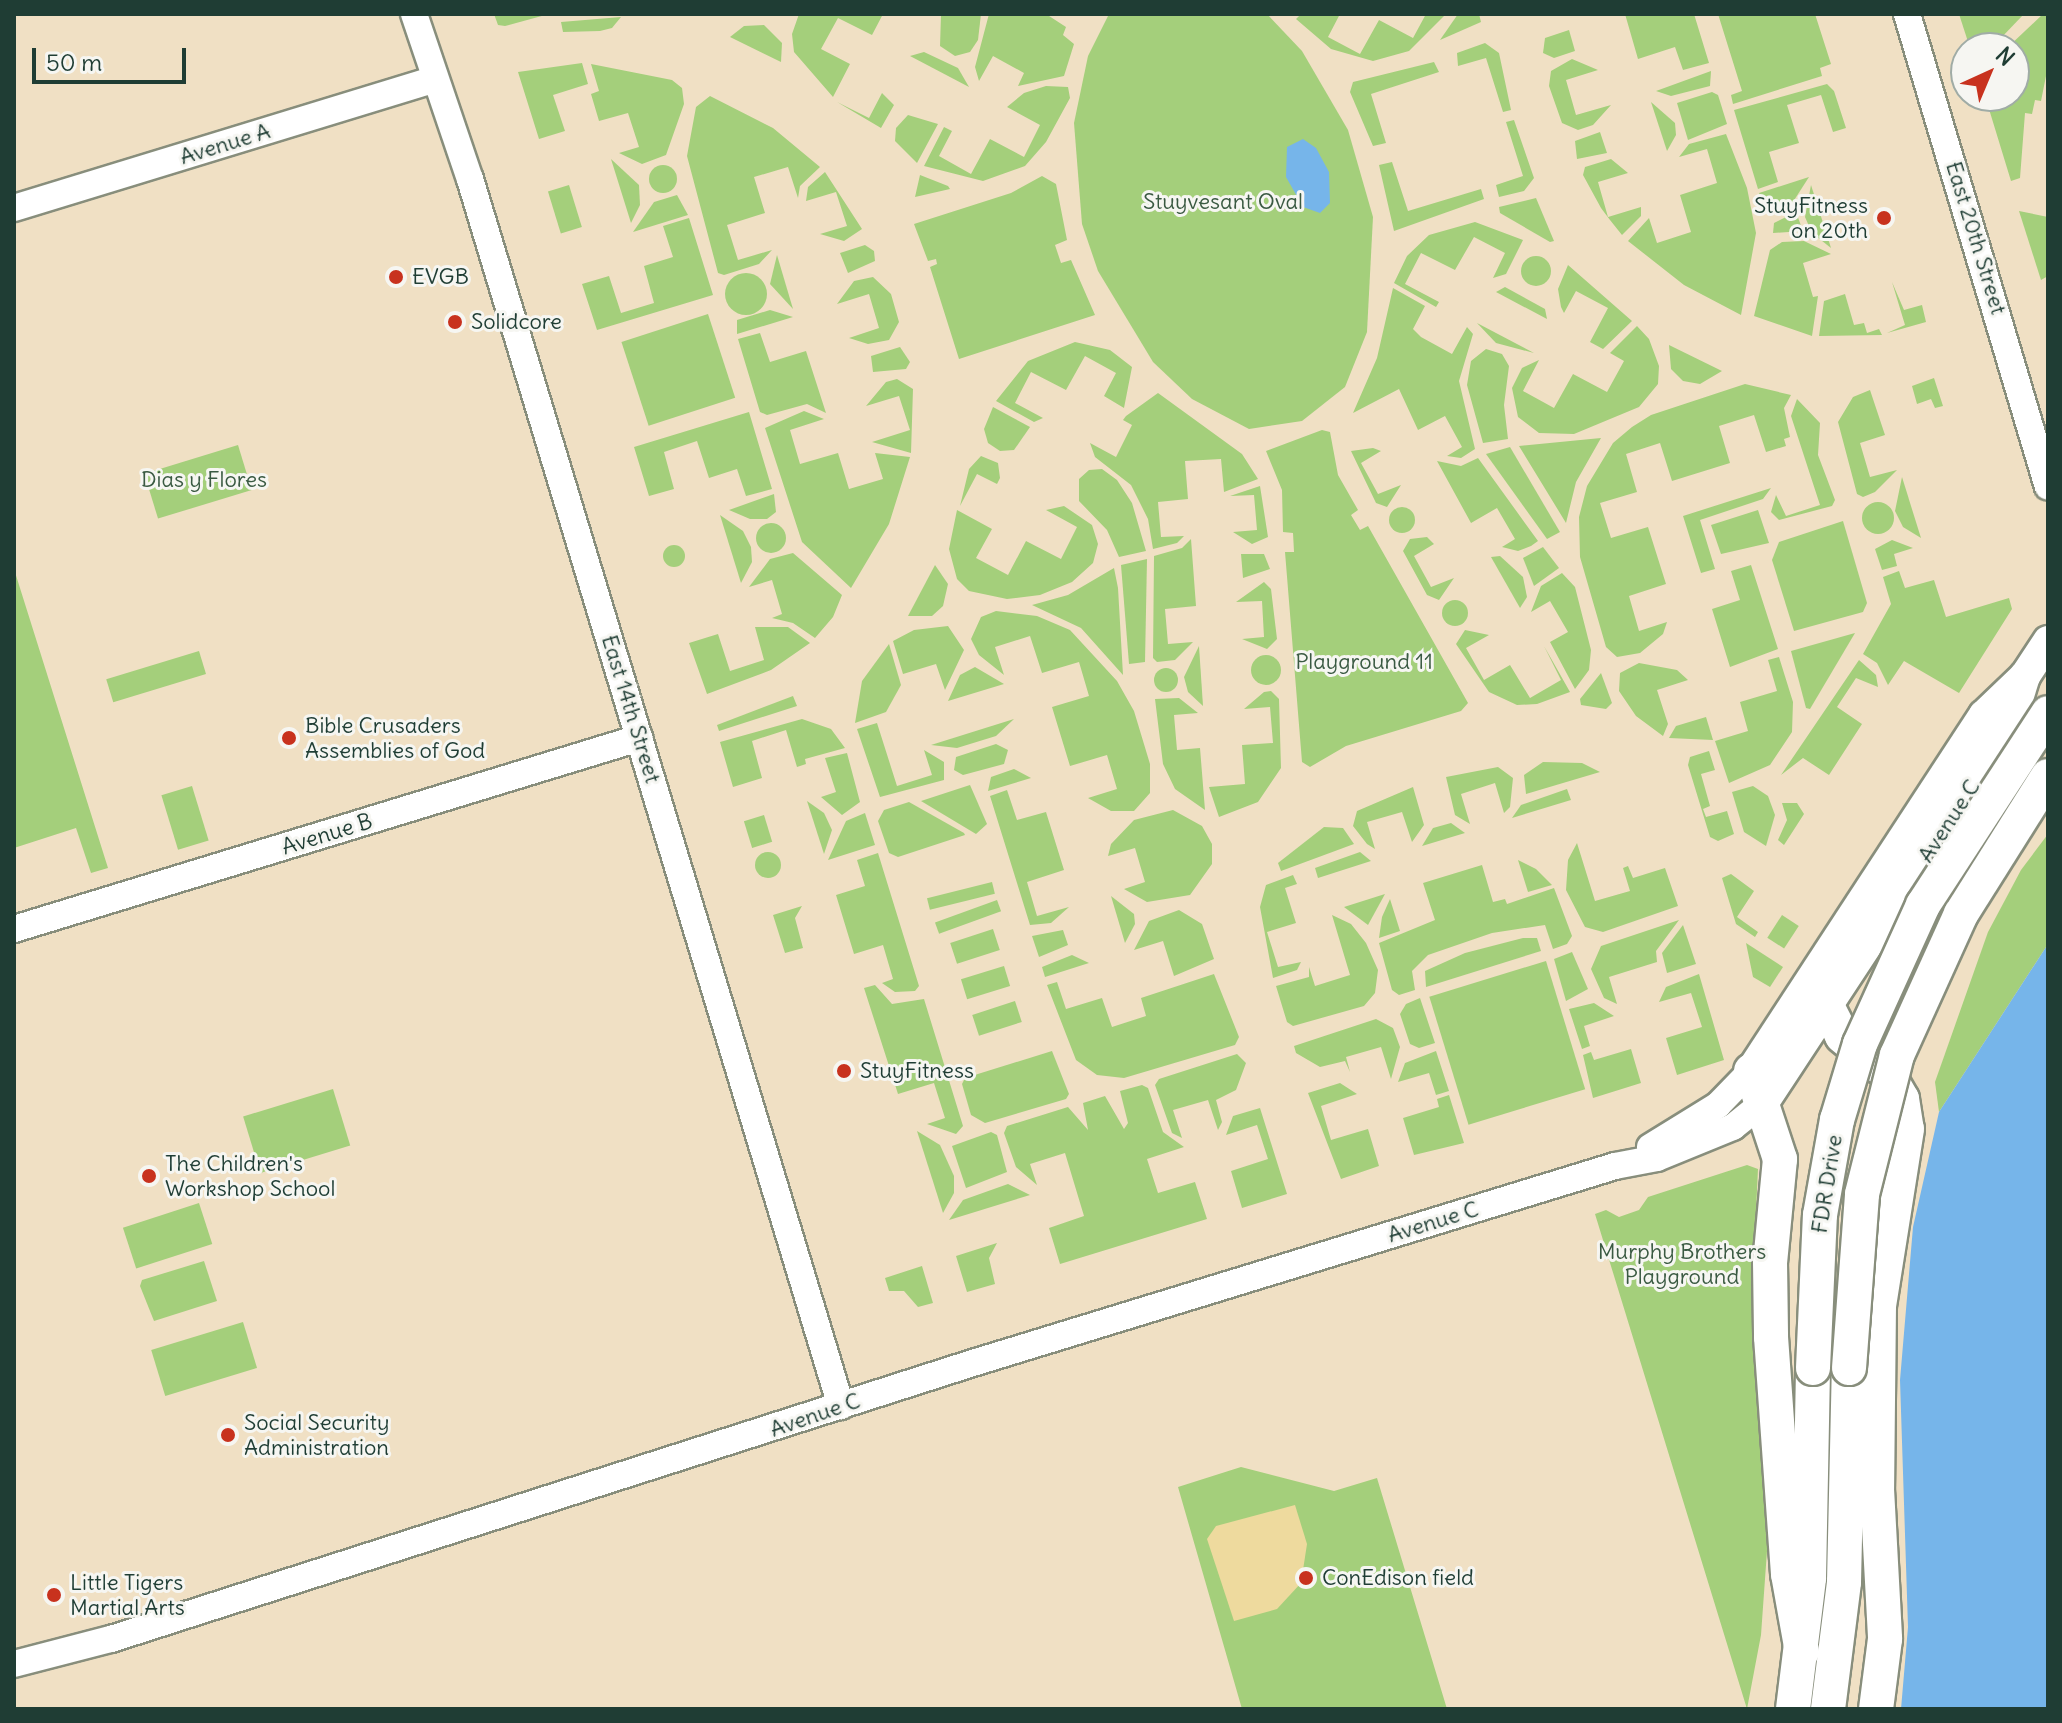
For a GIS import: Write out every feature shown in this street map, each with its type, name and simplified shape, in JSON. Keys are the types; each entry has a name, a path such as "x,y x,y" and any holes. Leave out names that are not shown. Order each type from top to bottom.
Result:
{"highway":[{"name":"FDR Drive","path":"1793,1709 1802,1652 1810,1554 1813,1368 1822,1202 1837,1120 1860,1044 1923,905 2048,713"},
{"name":"FDR Drive","path":"1828,1709 1844,1582 1849,1368 1862,1194 1897,1055 1961,914 2048,776"},
{"path":"1828,1008 1842,1036 1887,1073 1902,1099 1907,1129 1879,1305 1877,1489 1885,1639 1876,1709"},
{"path":"1751,1071 1764,1102 1780,1159 1770,1262 1771,1337 1788,1574 1802,1652"}],"main road":[{"name":"East 14th Street","path":"414,14 639,738 841,1406"},
{"name":"East 20th Street","path":"1907,14 2047,473"},
{"name":"Avenue A","path":"14,208 435,79"},
{"name":"Avenue C","path":"1615,1166 1718,1105 1751,1071 1984,715 2025,676 2048,641"},
{"name":"Avenue C","path":"14,1664 111,1639 841,1406 1700,1142 1747,1119 1764,1102 1828,1008 2008,731 2025,676"},
{"name":"Avenue B","path":"14,929 639,738"}],"green space":[{"path":"494,14 549,14 505,26 498,25"},
{"path":"799,14 883,14 872,35 838,18 821,49 850,64 833,97 794,52 792,34"},
{"path":"941,14 981,14 978,40 970,52 955,56 940,46"},
{"path":"989,14 1046,14 1066,27 1063,35 1074,44 1064,76 1018,86 1024,73 993,56 979,81 975,67"},
{"name":"Stuyvesant Oval","path":"1109,14 1267,14 1302,51 1348,130 1373,217 1367,332 1345,387 1302,421 1249,429 1192,399 1153,362 1098,271 1082,224 1074,123 1088,56"},
{"path":"1301,14 1340,14 1328,37 1360,54 1379,20 1413,38 1426,14 1446,14 1409,51 1373,61 1331,49 1296,19"},
{"path":"1458,14 1479,14 1481,22 1440,40"},
{"path":"1625,14 1694,14 1709,63 1683,70 1675,47 1638,59"},
{"path":"1718,14 1815,14 1831,64 1820,68 1822,76 1733,104 1731,95 1742,91"},
{"path":"1959,14 2024,14 2007,32 1965,32"},
{"path":"2043,14 2048,14 2048,66 2041,101 2035,100 2032,114 2025,113 2020,178 2011,181 1990,112 2030,112 2030,32 2024,32"},
{"path":"621,17 612,28 600,31 563,32 561,22"},
{"path":"764,25 782,43 781,62 730,37 744,26"},
{"path":"1569,30 1575,51 1554,58 1543,53 1545,38"},
{"path":"1485,43 1499,53 1511,110 1503,112 1486,58 1458,66 1457,53"},
{"path":"924,52 958,68 969,87 910,56"},
{"path":"1572,59 1598,70 1566,80 1576,115 1611,105 1593,125 1578,130 1562,123 1549,86 1551,71"},
{"path":"1434,62 1439,72 1371,94 1386,143 1373,146 1350,92 1353,82"},
{"path":"582,63 588,84 553,95 565,131 539,139 518,72"},
{"path":"591,64 672,80 682,88 684,104 666,155 642,164 619,153 639,147 628,113 599,121 591,94 599,91"},
{"path":"1711,71 1710,86 1671,96 1656,91"},
{"path":"1827,84 1834,91 1846,128 1833,132 1821,95 1787,105 1799,143 1769,152 1778,182 1758,189 1734,110"},
{"path":"1046,86 1068,87 1070,98 1046,142 1025,166 983,181 924,166 944,127 952,131 939,156 971,174 990,139 1024,157 1040,125 1007,107 1024,93"},
{"path":"1712,92 1718,95 1727,124 1688,140 1677,103"},
{"path":"882,93 894,105 881,128 837,102 869,118"},
{"path":"710,96 773,128 820,167 800,186 798,198 788,167 754,177 765,213 727,225 738,260 772,250 759,264 724,275 718,273 687,156 696,107"},
{"path":"1651,102 1675,123 1676,135 1667,151"},
{"path":"908,115 938,124 917,163 895,141 896,128"},
{"path":"1514,120 1534,178 1524,191 1499,197 1496,185 1523,176 1506,122"},
{"path":"1600,132 1607,153 1577,159 1575,141"},
{"path":"1726,134 1747,188 1756,233 1741,315 1684,285 1628,241 1649,218 1657,243 1691,232 1680,195 1717,183 1707,149 1679,157 1689,144"},
{"path":"611,159 639,185 640,205 631,223"},
{"path":"1611,159 1628,173 1598,182 1608,217 1641,207 1641,216 1622,235 1610,220 1601,208 1583,175 1585,167"},
{"path":"1392,162 1408,211 1481,189 1484,199 1394,231 1379,165"},
{"path":"663,165 673,169 677,179 673,189 663,193 653,189 649,179 653,169"},
{"path":"825,172 862,229 844,241 820,234 847,226 836,192 806,201 808,187"},
{"path":"920,175 948,186 950,189 915,197"},
{"path":"1042,176 1056,184 1067,240 1055,245 1061,263 1071,260 1095,315 959,359 930,267 937,264 936,259 928,261 914,224 1011,193"},
{"path":"1809,177 1791,205 1777,214 1766,211 1759,193"},
{"path":"569,185 582,227 561,234 548,191"},
{"path":"1811,185 1831,248 1812,233 1805,217"},
{"path":"677,195 688,215 633,232 654,202"},
{"path":"1536,198 1554,241 1550,242 1500,213 1499,207"},
{"path":"2019,211 2048,217 2048,276 2041,280"},
{"path":"1796,212 1803,231 1773,233 1774,223"},
{"path":"689,218 713,295 597,330 582,284 609,276 621,313 654,303 644,266 673,257 663,226"},
{"path":"1475,222 1523,240 1506,274 1493,278 1505,253 1474,237 1455,270 1421,253 1405,284 1439,302 1436,307 1394,283 1407,256 1429,235"},
{"path":"1804,241 1831,254 1803,263 1813,297 1818,296 1812,336 1754,316 1770,250 1782,242"},
{"path":"865,245 874,251 875,261 848,273 840,253"},
{"path":"777,255 793,309 770,284"},
{"path":"1536,256 1547,260 1551,271 1547,282 1536,286 1525,282 1521,271 1525,260"},
{"path":"1568,265 1632,321 1603,349 1590,342 1608,308 1576,291 1564,313 1561,307 1558,289"},
{"path":"746,273 761,279 767,294 761,309 746,315 731,309 725,294 731,279"},
{"path":"873,277 891,294 899,322 889,340 868,344 849,338 879,328 869,294 837,304 854,281"},
{"path":"1892,282 1904,310 1922,305 1926,322 1887,333 1905,325"},
{"path":"1505,287 1545,309 1547,319 1496,292"},
{"path":"1393,288 1425,306 1413,329 1421,337 1452,354 1467,327 1473,334 1459,381 1475,449 1461,458 1447,456 1462,447 1445,416 1418,430 1399,389 1353,413 1377,358"},
{"path":"1845,294 1854,325 1864,323 1867,333 1879,329 1882,335 1819,336 1824,301"},
{"path":"770,310 793,317 737,334 737,320"},
{"path":"708,314 735,398 649,426 621,342"},
{"path":"1477,323 1534,353 1496,343"},
{"path":"1637,326 1649,339 1659,366 1658,384 1639,407 1574,434 1539,433 1518,417 1512,388 1522,368 1539,360 1523,391 1554,408 1573,374 1607,392 1624,361 1610,353"},
{"path":"760,333 770,362 806,351 826,413 807,404 767,415 760,412 738,339"},
{"path":"1075,342 1110,350 1132,367 1124,408 1104,396 1116,373 1085,356 1066,390 1031,372 1015,403 1043,418 1034,422 996,401 1028,361"},
{"path":"1669,345 1722,371 1700,384 1683,381 1671,369"},
{"path":"900,347 910,362 906,369 873,372 871,356"},
{"path":"1486,349 1502,354 1509,366 1504,405 1508,439 1483,443 1467,385 1471,361"},
{"path":"1934,378 1943,406 1935,408 1931,399 1917,404 1912,386"},
{"path":"897,379 913,389 911,453 872,442 910,430 899,396 866,406 886,382"},
{"path":"1745,384 1791,395 1784,408 1790,437 1784,439 1786,446 1766,452 1754,415 1719,426 1730,463 1672,481 1660,443 1626,454 1637,492 1600,503 1611,538 1648,527 1666,584 1629,596 1639,631 1667,622 1663,634 1640,653 1617,657 1606,647 1580,557 1579,517 1587,486 1613,443 1632,427 1651,415"},
{"path":"1870,390 1885,435 1860,443 1870,477 1897,470 1875,492 1863,497 1857,494 1838,422 1853,397"},
{"path":"1158,393 1242,454 1258,479 1224,492 1221,459 1185,461 1188,499 1158,502 1161,537 1184,536 1177,543 1153,549 1148,519 1131,485 1095,457 1090,443 1116,457 1132,425 1123,420"},
{"path":"1797,399 1820,423 1818,455 1835,500 1832,506 1779,520 1771,512 1776,495 1786,516 1820,505 1791,416"},
{"path":"993,407 1030,427 1014,450 1000,451 988,443 984,429"},
{"path":"804,411 824,419 790,430 800,464 838,453 849,489 883,479 875,453 910,457 889,524 851,588 802,542 765,428"},
{"path":"749,412 772,489 746,496 737,469 709,478 697,441 664,452 674,489 649,496 634,447"},
{"name":"Playground 11","path":"1322,430 1330,432 1338,475 1358,510 1351,515 1360,530 1368,526 1468,703 1461,711 1346,746 1310,767 1302,762 1285,552 1294,552 1293,533 1283,532 1282,490 1266,451"},
{"path":"1601,438 1576,482 1566,523 1519,446"},
{"name":"Dias y Flores","path":"238,445 252,490 158,519 144,474"},
{"path":"1510,447 1560,532 1547,539 1486,454"},
{"path":"1373,448 1381,451 1361,463 1378,494 1401,485 1387,507 1376,503 1351,451"},
{"path":"981,456 998,463 1000,478 997,484 977,474 960,506 969,469"},
{"path":"1478,458 1538,541 1531,546 1518,551 1502,547 1515,539 1497,508 1471,523 1437,461 1461,466"},
{"path":"1102,469 1117,480 1132,503 1146,551 1119,557 1107,530 1079,501 1079,479 1089,470"},
{"path":"1902,477 1921,538 1903,527 1895,511"},
{"path":"1260,486 1268,537 1252,544 1233,532 1257,530 1254,495 1230,496"},
{"path":"1771,488 1763,499 1700,520 1715,569 1701,573 1683,516"},
{"path":"774,494 776,512 767,519 750,519 729,510"},
{"path":"1878,502 1890,506 1894,518 1890,530 1878,534 1866,530 1862,518 1866,506"},
{"path":"1064,506 1092,525 1098,544 1093,563 1072,582 1040,595 1007,599 969,591 957,579 949,549 957,510 992,529 976,558 1008,575 1026,541 1061,559 1077,527 1046,510"},
{"path":"1402,507 1411,511 1415,520 1411,529 1402,533 1393,529 1389,520 1393,511"},
{"path":"1758,510 1769,543 1721,554 1711,525"},
{"path":"720,515 743,531 751,547 752,562 741,583"},
{"path":"1843,521 1867,603 1863,612 1794,631 1772,560 1779,542"},
{"path":"771,523 782,527 786,538 782,549 771,553 760,549 756,538 760,527"},
{"path":"1427,537 1434,544 1414,556 1431,587 1454,578 1439,600 1427,595 1403,551 1410,539"},
{"path":"1191,539 1196,606 1165,609 1168,644 1193,642 1175,660 1157,662 1153,658 1154,556 1182,548"},
{"path":"1892,540 1913,548 1894,554 1897,566 1882,570 1875,549"},
{"path":"670,545 678,545 685,556 678,567 670,567 663,560 663,552"},
{"path":"1543,547 1559,568 1534,586 1523,558"},
{"path":"793,553 842,595 833,617 815,638 793,623 772,618 782,614 772,580 749,587 770,559"},
{"path":"1241,554 1264,554 1270,569 1243,578"},
{"path":"1500,556 1523,577 1527,597 1520,608 1491,557"},
{"path":"1147,559 1145,662 1129,664 1121,565"},
{"path":"935,565 948,584 943,606 932,616 908,616"},
{"path":"1751,565 1778,649 1730,667 1712,609 1740,600 1731,571"},
{"path":"1114,568 1123,675 1081,628 1032,605 1068,595"},
{"path":"14,569 108,868 91,873 76,828 14,848"},
{"path":"1899,571 1905,588 1934,580 1946,617 2009,598 2012,609 1959,693 1904,661 1888,685 1877,663 1863,654 1891,604 1883,577"},
{"path":"1562,573 1575,587 1591,650 1589,670 1575,689 1550,642 1568,632 1550,601 1531,612 1541,586"},
{"path":"1264,582 1271,589 1277,639 1267,649 1242,639 1264,637 1262,601 1236,602"},
{"path":"1455,600 1464,604 1468,613 1464,622 1455,626 1446,622 1442,613 1446,604"},
{"path":"996,611 1037,616 1070,630 1117,681 1134,711 1150,764 1150,793 1134,811 1111,811 1088,798 1117,789 1107,755 1070,766 1052,707 1089,696 1079,662 1042,673 1030,636 995,647 1004,675 979,655 971,639 981,617"},
{"path":"948,626 964,650 945,690 936,664 903,674 893,641 914,630"},
{"path":"755,627 788,627 810,643 771,670 707,694 689,643 718,634 730,671 764,660"},
{"path":"1465,630 1489,635 1466,648 1484,680 1510,665 1530,698 1561,680 1544,646 1570,692 1537,704 1517,705 1489,692 1456,644"},
{"path":"1855,633 1810,709 1806,708 1791,651"},
{"path":"889,644 901,685 886,712 855,723 862,681"},
{"path":"1199,646 1203,706 1188,692 1184,677"},
{"path":"199,651 206,674 113,702 106,679"},
{"path":"1266,655 1272,656 1280,664 1280,676 1272,684 1266,685 1260,684 1252,676 1251,670 1252,664 1260,656"},
{"path":"1779,657 1793,702 1792,732 1770,765 1729,783 1715,741 1748,731 1740,702 1777,691 1768,660"},
{"path":"1859,660 1876,675 1878,687 1856,678 1837,707 1862,724 1829,775 1803,758 1781,775"},
{"path":"1639,663 1677,670 1688,680 1657,690 1668,724 1663,736 1636,716 1619,691 1620,673"},
{"path":"975,667 1004,684 948,701 960,675"},
{"path":"1166,668 1177,675 1178,680 1171,691 1166,692 1155,685 1154,680 1161,669"},
{"path":"1601,673 1612,703 1606,709 1581,705 1580,699"},
{"path":"1271,691 1279,699 1281,768 1258,802 1219,817 1209,787 1245,784 1242,745 1273,743 1270,707 1244,709 1264,692"},
{"path":"793,696 797,706 719,731 717,725"},
{"path":"1179,698 1198,713 1174,715 1177,750 1200,748 1205,810 1175,789 1163,764 1155,699"},
{"path":"1706,717 1713,740 1669,738 1676,726"},
{"path":"802,719 831,729 845,748 805,759 806,764 797,767 786,730 752,741 762,778 733,787 720,742"},
{"path":"1014,719 996,736 957,748 931,745"},
{"path":"877,723 897,786 932,775 924,750 944,762 944,780 880,797 857,729"},
{"path":"996,744 1008,750 1004,764 963,775 954,770 956,757"},
{"path":"1709,751 1715,770 1701,774 1710,806 1703,809 1706,817 1727,811 1734,834 1718,841 1710,837 1688,765 1690,757"},
{"path":"847,753 860,802 842,815 821,797 836,792 825,758"},
{"path":"1543,762 1582,763 1600,772 1526,794 1524,775"},
{"path":"1498,767 1513,778 1510,807 1504,813 1495,783 1461,794 1470,824 1455,815 1446,777"},
{"path":"1014,769 1031,778 988,791 991,777"},
{"path":"970,785 987,824 976,834 921,801"},
{"path":"192,786 209,841 178,850 161,795"},
{"path":"1753,786 1768,796 1775,815 1766,846 1744,832 1732,792"},
{"path":"1413,787 1424,825 1412,842 1402,812 1367,822 1375,849 1367,844 1353,826 1357,811"},
{"path":"1567,789 1571,800 1512,818 1521,805"},
{"path":"1007,790 1017,820 1046,812 1064,870 1027,882 1037,916 1069,907 1051,923 1030,925 990,796"},
{"path":"807,801 824,813 832,830 824,854"},
{"path":"909,802 965,835 898,857 889,853 878,821 884,810"},
{"path":"1782,803 1797,803 1804,814 1784,845 1778,840 1787,820"},
{"path":"1173,810 1202,826 1212,844 1212,864 1190,895 1147,902 1124,889 1145,882 1135,848 1108,856 1111,844 1134,820"},
{"path":"865,813 875,845 828,860 846,821"},
{"path":"764,815 772,842 752,848 744,821"},
{"path":"1451,823 1465,833 1422,846 1433,828"},
{"path":"1324,827 1343,828 1354,844 1281,871 1278,863"},
{"path":"2048,834 2048,944 1939,1112 1935,1082 1988,932 2021,870"},
{"path":"1577,843 1595,901 1630,891 1623,868 1628,866 1633,878 1665,868 1678,906 1603,932 1585,927 1566,890 1568,860"},
{"path":"768,852 777,856 781,865 777,874 768,878 759,874 755,865 759,856"},
{"path":"1360,852 1371,861 1318,878 1315,868"},
{"path":"878,853 919,986 915,991 895,992 882,983 893,979 883,945 854,954 836,895 865,886 857,860"},
{"path":"1518,860 1536,869 1552,885 1528,892"},
{"path":"1482,865 1493,902 1505,899 1507,904 1554,888 1572,936 1567,944 1553,949 1545,925 1492,933 1428,955 1412,971 1415,990 1399,995 1392,990 1379,943 1435,920 1423,883"},
{"path":"1731,874 1754,891 1737,917 1758,932 1755,937 1736,924 1722,878"},
{"path":"1293,875 1297,884 1285,888 1296,923 1267,932 1278,967 1301,962 1297,970 1273,978 1260,907 1266,885"},
{"path":"992,882 995,894 930,910 927,898"},
{"path":"1385,894 1368,925 1344,907"},
{"path":"1111,896 1134,914 1135,924 1125,943"},
{"path":"1390,899 1400,931 1379,938 1382,917"},
{"path":"997,900 1001,911 939,934 935,923"},
{"path":"802,906 795,918 803,948 785,953 773,915"},
{"path":"1179,910 1202,924 1214,959 1174,976 1163,941 1134,950 1149,921"},
{"path":"1332,915 1351,924 1366,943 1378,970 1375,993 1364,1006 1293,1026 1287,1022 1276,986 1309,977 1309,967 1315,986 1350,975"},
{"path":"1782,915 1799,926 1784,949 1767,938"},
{"path":"1679,920 1656,951 1657,962 1609,977 1617,1004 1604,998 1591,969 1601,946"},
{"path":"1683,925 1696,964 1667,973 1662,953"},
{"path":"993,929 1000,950 957,964 950,943"},
{"path":"1063,930 1068,945 1039,957 1032,936"},
{"path":"1523,938 1537,938 1541,951 1426,987 1425,971 1465,953"},
{"path":"1746,943 1783,967 1770,987 1753,977"},
{"path":"1572,952 1588,989 1566,1001 1554,959"},
{"path":"1072,955 1089,963 1045,977 1042,967"},
{"path":"1546,961 1585,1089 1469,1125 1429,997"},
{"path":"1004,966 1010,986 967,999 961,979"},
{"path":"1214,974 1239,1037 1235,1045 1124,1078 1097,1075 1076,1060 1047,985 1057,982 1066,1009 1102,998 1112,1027 1146,1016 1141,998"},
{"path":"1699,974 1724,1060 1677,1075 1666,1038 1702,1027 1691,993 1659,1002 1666,987"},
{"path":"875,985 892,1004 924,999 963,1126 956,1134 927,1124 945,1118 934,1083 898,1094 864,988"},
{"path":"1420,998 1435,1043 1419,1048 1410,1044 1400,1014 1406,1004"},
{"path":"1015,1001 1022,1022 979,1036 972,1015"},
{"path":"1594,1003 1614,1016 1584,1026 1590,1046 1582,1049 1569,1009"},
{"path":"1376,1019 1393,1028 1400,1047 1391,1079 1381,1047 1346,1057 1350,1072 1345,1061 1320,1067 1296,1053 1294,1046"},
{"path":"1631,1049 1641,1083 1593,1098 1583,1055 1591,1052 1594,1060"},
{"path":"1052,1051 1069,1094 1066,1099 985,1123 971,1115 962,1084 965,1078"},
{"path":"1436,1051 1449,1091 1436,1095 1429,1073 1398,1082 1405,1063"},
{"path":"1237,1054 1246,1063 1236,1090 1216,1100 1222,1122 1218,1130 1208,1100 1173,1110 1182,1138 1172,1133 1155,1085 1159,1079"},
{"path":"1340,1083 1357,1094 1321,1106 1331,1140 1368,1129 1379,1166 1341,1179 1308,1093"},
{"path":"1142,1085 1148,1088 1163,1132 1184,1147 1147,1159 1158,1193 1195,1182 1207,1219 1060,1264 1049,1228 1084,1216 1065,1153 1030,1164 1037,1185 1016,1167 1004,1133 1007,1126 1068,1107 1088,1130 1083,1103 1105,1096 1124,1129 1128,1123 1120,1091"},
{"path":"333,1089 350,1145 260,1173 243,1116"},
{"path":"1449,1095 1464,1143 1414,1155 1403,1118 1439,1107 1437,1099"},
{"path":"1260,1108 1287,1194 1242,1208 1231,1171 1268,1159 1257,1125 1226,1135 1233,1116"},
{"path":"917,1131 940,1145 954,1176 954,1193 943,1213"},
{"path":"991,1132 997,1135 1007,1172 966,1188 952,1146"},
{"name":"Murphy Brothers Playground","path":"1747,1165 1758,1169 1752,1297 1768,1537 1761,1635 1747,1709 1595,1214 1606,1210 1619,1217 1639,1210 1648,1197"},
{"path":"1008,1184 1030,1195 949,1220 963,1200"},
{"path":"199,1203 212,1244 136,1269 123,1228"},
{"path":"997,1243 989,1258 995,1284 967,1292 956,1256"},
{"path":"204,1261 217,1301 154,1321 140,1286 142,1280"},
{"path":"922,1266 933,1303 918,1307 904,1291 889,1291 885,1278"},
{"path":"243,1322 257,1368 165,1396 151,1350"},
{"name":"ConEdison field","path":"1241,1467 1334,1491 1377,1478 1447,1709 1242,1709 1178,1487"}],"sand":[{"path":"1295,1505 1307,1544 1301,1583 1277,1609 1234,1621 1207,1539 1216,1526"}],"water":[{"path":"1303,139 1316,148 1329,172 1330,203 1320,213 1303,207 1286,177 1287,147"},
{"path":"2048,944 2048,1709 1901,1709 1908,1627 1900,1380 1913,1227 1939,1112"}],"place":[{"name":"StuyFitness on 20th","path":"1884,218"},
{"name":"EVGB","path":"396,277"},
{"name":"Solidcore","path":"455,322"},
{"name":"Bible Crusaders Assemblies of God","path":"289,738"},
{"name":"StuyFitness","path":"844,1071"},
{"name":"The Children's Workshop School","path":"149,1176"},
{"name":"Social Security Administration","path":"228,1435"},
{"name":"ConEdison field","path":"1306,1578"},
{"name":"Little Tigers Martial Arts","path":"54,1595"}]}
